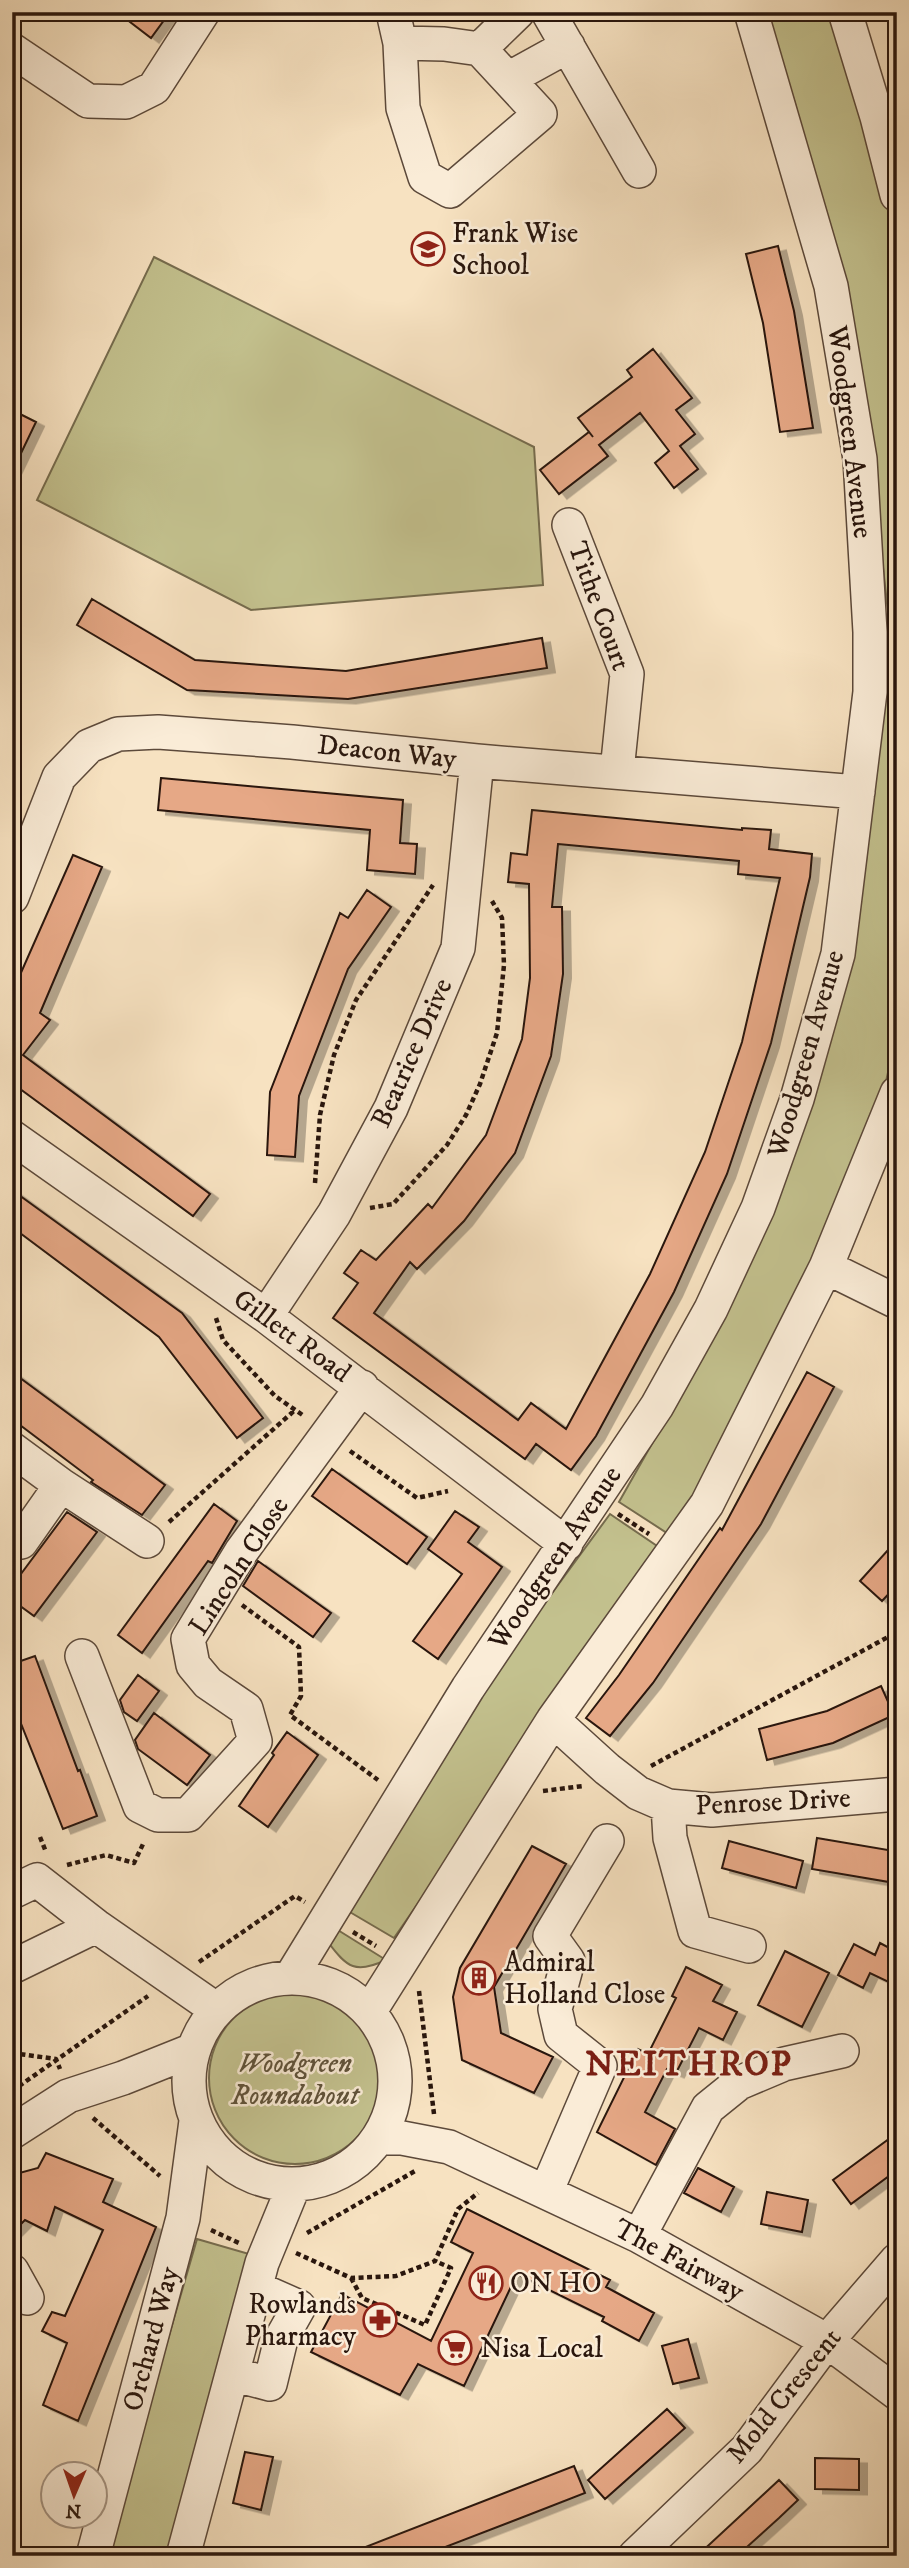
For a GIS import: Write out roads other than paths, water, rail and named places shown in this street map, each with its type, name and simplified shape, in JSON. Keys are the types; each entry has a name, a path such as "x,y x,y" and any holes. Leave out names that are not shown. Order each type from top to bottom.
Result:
{"street":[{"path":"12,50 88,101 126,102 154,88 203,12"},
{"path":"480,49 518,12"},
{"path":"548,12 639,171"},
{"name":"Woodgreen Avenue","path":"291,1978 468,1688 657,1406 711,1309 762,1196 797,1099 838,954 870,692 883,627 860,459 831,286 751,12"},
{"path":"845,12 897,195"},
{"path":"397,28 444,44 480,49 540,114 450,191 425,177 403,108 397,28"},
{"path":"508,79 568,46"},
{"name":"Tithe Court","path":"569,525 627,674 617,771"},
{"name":"Deacon Way","path":"12,897 59,777 89,746 118,734 158,732 279,741 477,761 858,792"},
{"name":"Beatrice Drive","path":"266,1316 334,1214 391,1108 458,948 477,761"},
{"path":"370,2011 554,1720 707,1504 825,1268 897,1093"},
{"name":"Gillett Road","path":"12,1137 266,1316 480,1476 566,1544"},
{"path":"825,1268 897,1302"},
{"name":"Lincoln Close","path":"82,1656 140,1806 158,1815 188,1815 255,1741 246,1709 208,1683 193,1665 188,1639 241,1552 362,1387"},
{"path":"12,1449 61,1485 147,1541"},
{"path":"21,1542 61,1485"},
{"name":"Penrose Drive","path":"554,1720 622,1781 638,1793 668,1806 712,1810 897,1794"},
{"path":"668,1806 670,1838 695,1931 749,1946"},
{"path":"546,2192 600,2066 561,2035 555,2009 568,1961 550,1936 607,1841"},
{"path":"12,1892 37,1880 96,1926 217,2010"},
{"path":"12,1968 96,1926"},
{"path":"291,1978 320,1981 347,1993 370,2011 388,2040 396,2074 393,2107 380,2138 357,2163 327,2179 294,2185 263,2181 235,2168 212,2147 197,2121 188,2085 193,2050 203,2028 217,2010 239,1993 264,1982 291,1978"},
{"path":"12,2132 68,2096 124,2078 193,2050"},
{"path":"639,2236 708,2108 739,2083 784,2064 842,2051"},
{"name":"The Fairway","path":"396,2074 413,2112 440,2142"},
{"path":"124,2078 188,2085"},
{"name":"Orchard Way","path":"93,2556 183,2218 197,2121"},
{"name":"The Fairway","path":"380,2138 440,2142 639,2236 827,2341 897,2393"},
{"path":"183,2556 266,2254 294,2185"},
{"name":"Mold Crescent","path":"635,2556 747,2449 827,2341 897,2260"},
{"path":"232,2374 270,2384 281,2339 299,2307 256,2288"}],"place":[{"name":"Frank Wise School","path":"428,249"},
{"name":"Admiral Holland Close","path":"479,1978"},
{"name":"ON HO","path":"486,2283"},
{"name":"Rowlands Pharmacy","path":"380,2320"},
{"name":"Nisa Local","path":"455,2348"}],"district":[{"name":"NEITHROP","path":"689,2065"}],"park label":[{"name":"Woodgreen Roundabout","path":"295,2079"}]}
